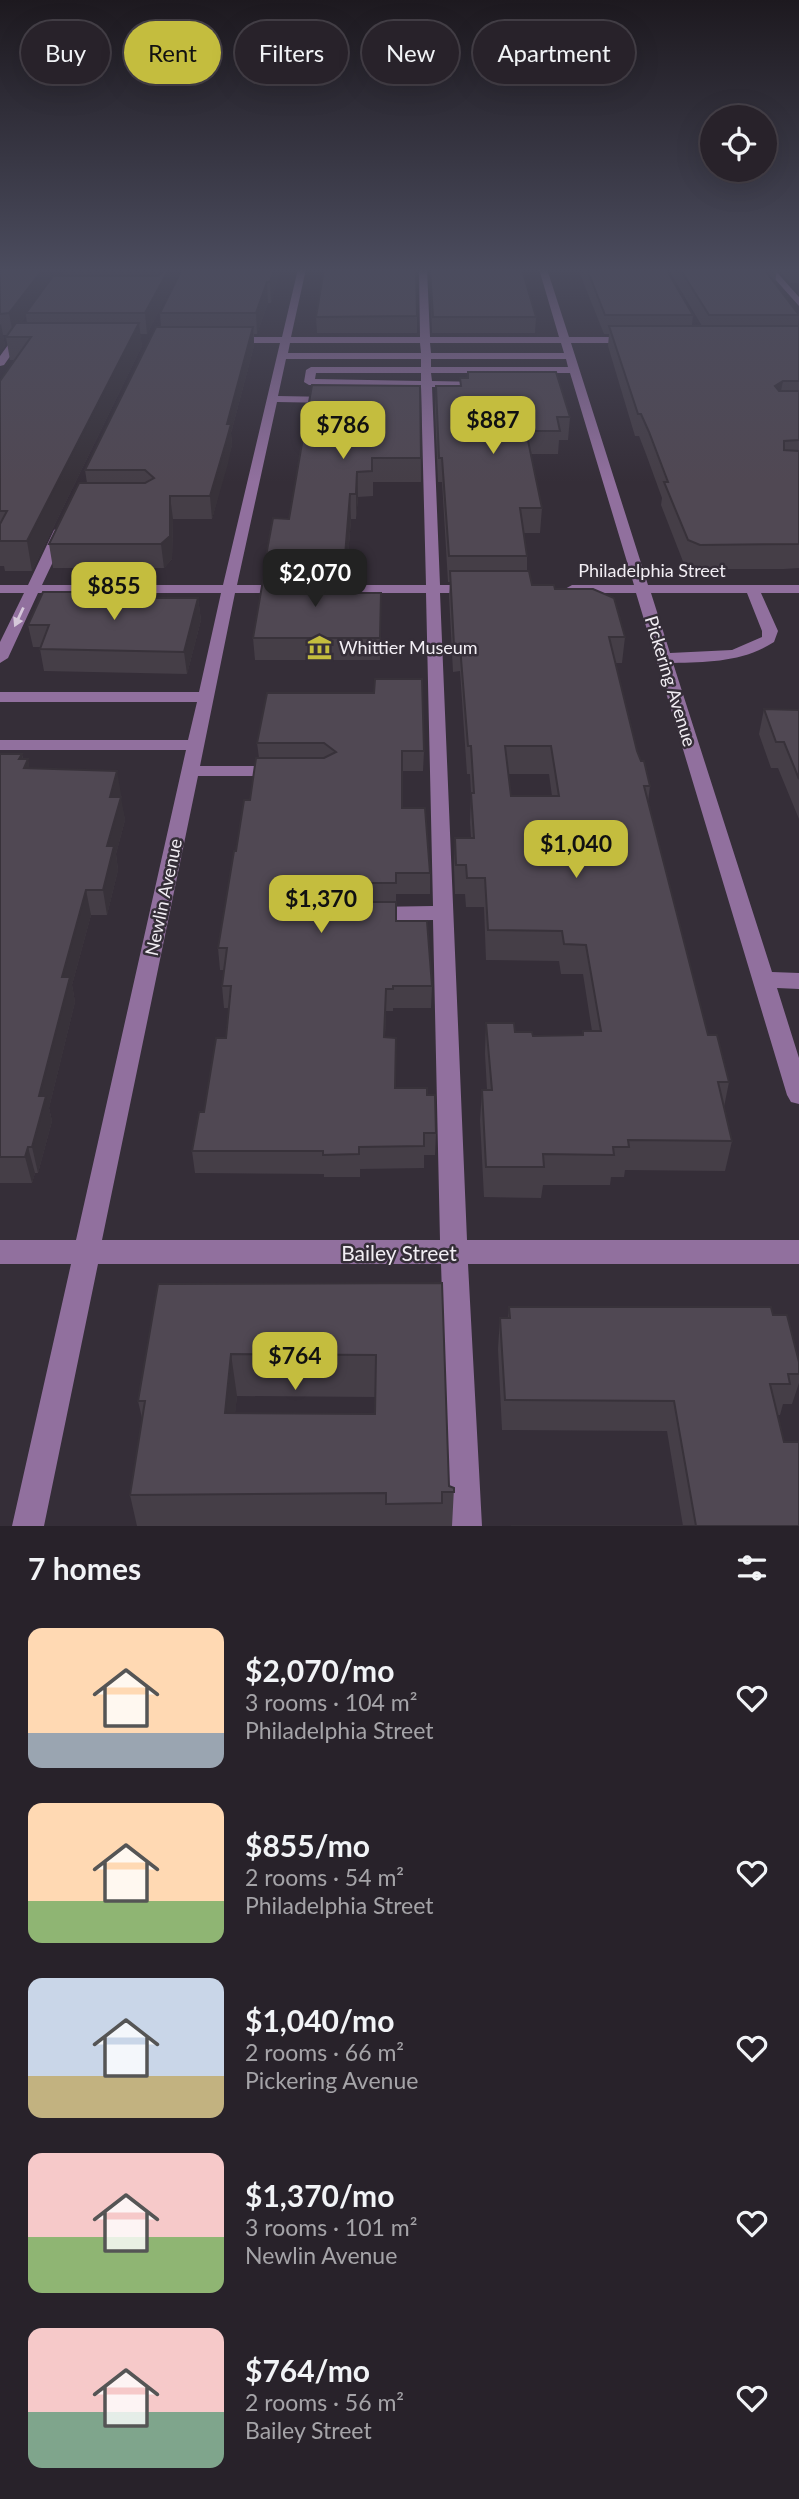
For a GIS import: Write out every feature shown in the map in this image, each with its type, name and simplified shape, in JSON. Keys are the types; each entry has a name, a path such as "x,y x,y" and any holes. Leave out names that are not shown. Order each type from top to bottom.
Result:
{"street":[{"path":"0,363 17,340"},
{"path":"222,340 285,348 490,385"},
{"name":"Newlin Avenue","path":"29,1526 195,745 287,340"},
{"path":"423,340 466,1526"},
{"path":"423,375 565,340"},
{"name":"Pickering Avenue","path":"566,340 576,370 574,385 664,658 799,1094"},
{"path":"285,348 423,375 571,356"},
{"path":"310,376 576,370"},
{"path":"273,399 342,400"},
{"path":"0,658 65,522"},
{"path":"0,589 485,589"},
{"name":"Philadelphia Street","path":"551,589 799,589"},
{"path":"664,658 737,654 751,650 769,639 770,631 752,589"},
{"path":"0,698 206,697"},
{"path":"0,745 195,745"},
{"path":"190,771 298,771"},
{"path":"350,914 443,912"},
{"path":"764,980 799,981"},
{"name":"Bailey Street","path":"0,1252 799,1252"}],"building":[{"path":"29,340 130,340 27,541 0,541 0,524 7,511 0,511 0,381"},
{"path":"149,340 249,340 227,424 231,424 210,496 170,496 170,536 161,544 49,544 79,483 145,483 154,478 145,470 85,470"},
{"path":"614,340 799,340 799,381 783,381 775,386 779,391 799,391 799,440 784,441 784,450 799,451 799,544 700,545 688,540 664,482 668,482 649,432 641,414 638,414"},
{"path":"468,372 556,372 570,417 557,417 560,431 526,431 542,508 520,508 527,556 449,556 442,458 439,458 436,386 461,386 460,378 468,378"},
{"path":"312,385 420,386 421,458 372,458 372,471 357,472 356,494 350,494 345,556 266,556 273,518 289,519"},
{"path":"450,571 529,571 532,585 554,585 555,589 593,589 614,598 625,637 609,637 637,751 641,761 644,761 650,786 644,786 708,1035 717,1035 729,1082 718,1082 732,1141 628,1140 629,1147 613,1147 614,1155 543,1154 544,1167 486,1167 482,1090 492,1090 486,1023 514,1023 515,1032 532,1032 533,1036 583,1035 583,1031 601,1031 586,945 564,944 562,931 488,930 485,878 467,878 466,865 456,865 455,838 474,838 471,793 474,793 460,646 454,646","holes":["505,746 551,746 559,796 511,796"]},
{"path":"264,574 344,574 342,593 381,593 380,638 253,638"},
{"path":"43,592 141,592 139,598 198,598 184,652 40,649 49,625 28,625"},
{"path":"375,679 422,679 424,751 402,751 402,808 425,808 430,873 396,873 396,883 349,883 340,886 337,894 342,900 349,902 396,902 396,921 427,921 432,986 393,986 393,989 386,989 384,1037 396,1038 395,1088 427,1088 427,1095 435,1095 436,1133 424,1133 424,1146 359,1147 359,1154 323,1155 323,1151 192,1151 199,1112 204,1112 216,1038 226,1038 231,986 222,986 227,948 218,948 244,800 250,800 256,758 324,758 336,752 324,743 257,743 267,693 374,693"},
{"path":"764,709 799,710 799,779 784,742 776,742"},
{"path":"0,754 22,754 19,759 28,759 24,768 117,771 110,797 121,797 107,846 114,846 103,890 86,890 62,977 70,977 39,1096 46,1096 32,1147 28,1147 25,1157 0,1157"},
{"path":"442,1283 449,1486 454,1488 454,1492 442,1492 442,1503 386,1504 386,1493 130,1495 145,1401 138,1401 158,1284","holes":["231,1354 376,1355 375,1414 225,1413"]},
{"path":"509,1307 771,1307 773,1315 787,1315 799,1362 799,1374 788,1374 790,1384 770,1384 784,1442 799,1442 799,1526 696,1526 674,1401 505,1400 500,1318 510,1318"}],"place":[{"name":"Whittier Museum","path":"319,647"}]}
